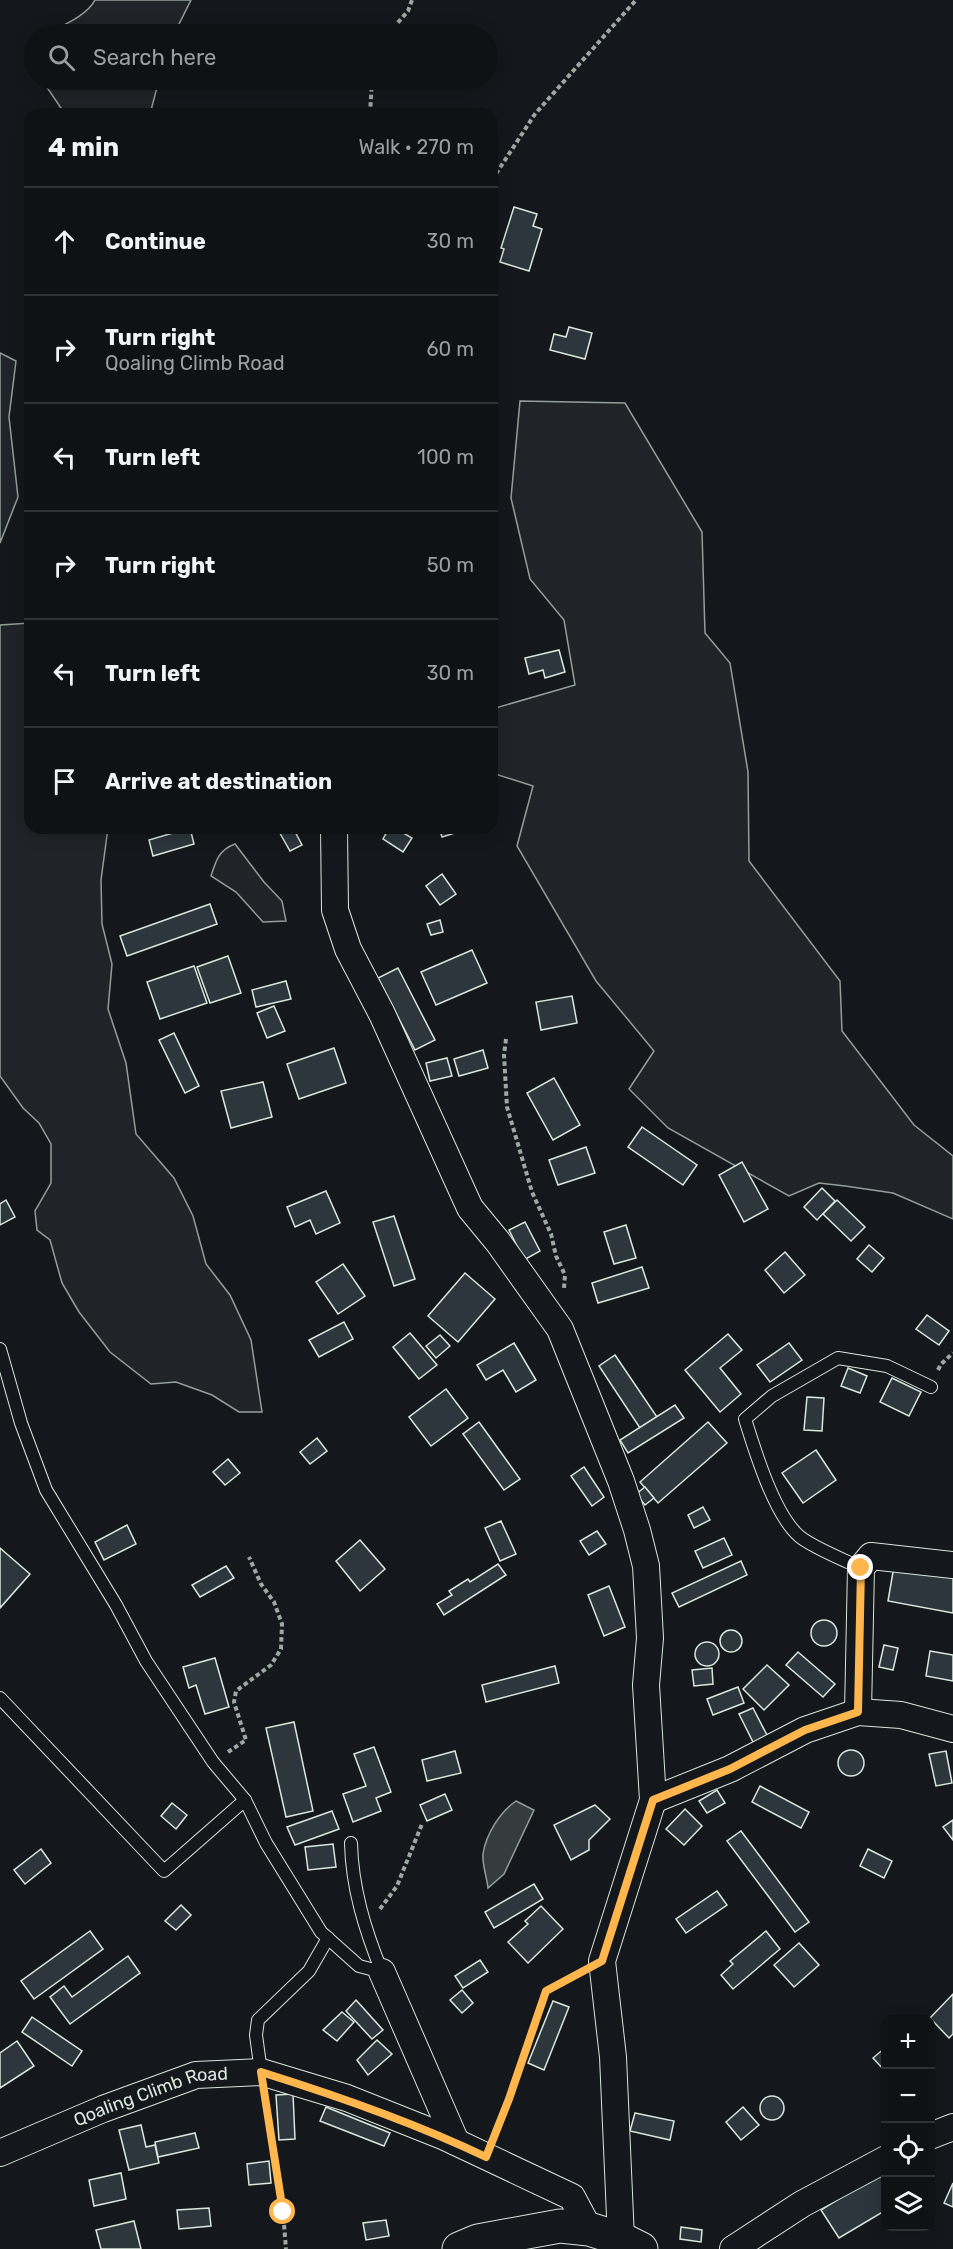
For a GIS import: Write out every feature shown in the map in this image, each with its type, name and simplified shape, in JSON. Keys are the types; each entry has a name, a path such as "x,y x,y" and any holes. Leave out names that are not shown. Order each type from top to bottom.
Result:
{"main road":[{"path":"459,2249 478,2241 560,2226 589,2229 631,2244"}],"street":[{"path":"334,834 335,910 348,949 382,1014 470,1208 498,1242 555,1321 621,1481 646,1566 650,1638 646,1695 653,1800 602,1961 631,2244"},
{"path":"858,1712 861,1568 871,1556 953,1565"},
{"path":"653,1800 730,1769 805,1730 858,1712 901,1715 953,1730"},
{"path":"382,1972 456,2142"},
{"name":"Qoaling Climb Road","path":"0,2152 103,2109 196,2075 261,2072 347,2098 456,2142 572,2197 589,2229"},
{"path":"935,2134 953,2127"},
{"path":"733,2249 802,2204 881,2161"}],"lane":[{"path":"0,1349 21,1423 46,1490 116,1605 146,1661 213,1762 244,1800 289,1882 321,1932 359,1966 382,1972"},
{"path":"861,1568 800,1537 783,1515 755,1452 745,1419 772,1396 838,1358 887,1366 931,1387"},
{"path":"0,1698 164,1871 244,1800"},
{"path":"351,1843 352,1863 363,1922 382,1972"},
{"path":"261,2072 256,2035 258,2020 309,1971 328,1938"}],"path":[{"path":"397,24 408,11 412,0"},
{"path":"498,171 535,114 636,0"},
{"path":"370,108 371,90"},
{"path":"506,1039 504,1055 507,1107 532,1192 551,1234 556,1256 565,1275 555,1321"},
{"path":"213,1762 246,1740 234,1702 236,1691 271,1665 280,1649 282,1624 274,1602 261,1584 249,1557"},
{"path":"363,1922 384,1907 397,1886 422,1824"},
{"path":"486,2157 509,2099 546,1991 602,1961"},
{"path":"261,2072 283,2212 286,2249"}],"shaded area":[{"path":"95,0 191,0 179,24 66,24 91,6"},
{"path":"49,90 156,90 152,108 61,108"},
{"path":"0,353 16,361 9,417 18,497 0,543"},
{"path":"520,401 625,403 702,532 705,633 730,663 748,772 749,861 840,981 842,1031 914,1125 953,1156 953,1219 893,1193 845,1186 819,1183 789,1196 668,1128 629,1089 654,1051 596,981 517,846 533,786 498,775 498,707 575,685 564,620 530,579 511,498"},
{"path":"24,623 24,834 107,834 101,880 102,924 112,964 108,1009 126,1063 136,1134 174,1178 193,1216 206,1264 230,1295 251,1340 262,1412 239,1412 212,1395 176,1382 151,1384 110,1352 79,1312 62,1283 50,1240 37,1230 35,1211 51,1183 51,1144 39,1123 23,1108 0,1076 0,625"},
{"path":"235,844 264,882 282,901 286,921 263,922 236,892 211,876 219,856 225,849"},
{"path":"516,1801 534,1810 504,1874 488,1888 483,1862 487,1839 495,1824"}],"building":[{"path":"514,207 537,214 533,226 542,229 529,271 500,262 504,249 501,248"},
{"path":"569,327 592,333 585,359 550,350 554,334 566,337"},
{"path":"559,650 565,672 545,678 543,670 529,674 525,658"},
{"path":"170,834 192,834 194,844 153,856 149,840"},
{"path":"280,834 296,834 302,845 290,851"},
{"path":"386,834 405,834 412,838 403,852 383,839"},
{"path":"442,874 456,894 440,905 426,886"},
{"path":"210,904 217,924 127,956 120,936"},
{"path":"440,920 443,932 431,935 427,924"},
{"path":"472,950 487,983 436,1005 421,972"},
{"path":"228,956 241,993 210,1003 197,967"},
{"path":"194,966 207,1003 160,1019 147,982"},
{"path":"398,968 435,1040 415,1050 378,978"},
{"path":"286,981 291,999 256,1007 252,990"},
{"path":"572,996 577,1023 541,1030 536,1002"},
{"path":"274,1006 285,1031 267,1038 257,1013"},
{"path":"174,1033 199,1086 185,1093 159,1040"},
{"path":"334,1048 346,1083 299,1099 287,1064"},
{"path":"483,1050 488,1068 459,1076 454,1059"},
{"path":"447,1058 452,1076 430,1081 426,1063"},
{"path":"554,1078 580,1125 553,1140 527,1093"},
{"path":"263,1082 272,1117 231,1128 221,1091"},
{"path":"642,1127 697,1165 683,1185 628,1147"},
{"path":"586,1147 595,1173 558,1185 549,1160"},
{"path":"742,1162 768,1209 744,1222 719,1175"},
{"path":"822,1188 835,1201 817,1220 804,1207"},
{"path":"326,1191 340,1223 316,1234 310,1220 295,1227 287,1207"},
{"path":"6,1200 15,1217 0,1225 0,1204"},
{"path":"837,1200 865,1227 851,1241 823,1214"},
{"path":"394,1216 415,1279 394,1286 373,1222"},
{"path":"525,1222 540,1251 524,1260 509,1230"},
{"path":"626,1225 636,1258 614,1264 604,1232"},
{"path":"869,1245 884,1258 872,1272 857,1259"},
{"path":"785,1252 805,1275 784,1293 765,1270"},
{"path":"343,1264 365,1296 338,1314 316,1282"},
{"path":"642,1267 649,1288 598,1303 592,1283"},
{"path":"465,1273 495,1299 458,1342 428,1316"},
{"path":"927,1315 949,1331 939,1345 916,1329"},
{"path":"344,1322 353,1339 319,1357 309,1340"},
{"path":"410,1333 437,1365 419,1379 393,1347"},
{"path":"728,1334 742,1350 720,1368 741,1394 720,1412 685,1370"},
{"path":"440,1335 450,1346 436,1358 426,1346"},
{"path":"514,1343 536,1380 516,1392 503,1370 486,1380 477,1365"},
{"path":"789,1343 802,1360 770,1382 757,1365"},
{"path":"615,1355 657,1417 640,1428 599,1366"},
{"path":"848,1368 867,1376 860,1393 841,1386"},
{"path":"892,1378 921,1392 909,1416 880,1402"},
{"path":"446,1389 468,1418 431,1446 409,1417"},
{"path":"807,1397 824,1398 822,1431 804,1430"},
{"path":"675,1405 684,1418 628,1453 620,1440"},
{"path":"479,1422 520,1479 504,1490 463,1434"},
{"path":"708,1422 727,1443 658,1503 640,1482"},
{"path":"317,1438 327,1451 310,1464 300,1452"},
{"path":"816,1450 836,1480 803,1503 782,1473"},
{"path":"228,1459 240,1473 225,1485 213,1472"},
{"path":"584,1467 604,1497 592,1506 571,1476"},
{"path":"645,1487 654,1498 645,1505 636,1494"},
{"path":"703,1507 710,1520 694,1528 688,1515"},
{"path":"501,1521 516,1554 500,1561 485,1528"},
{"path":"127,1525 136,1544 104,1560 95,1542"},
{"path":"597,1531 606,1544 589,1555 580,1541"},
{"path":"724,1538 732,1555 703,1568 695,1551"},
{"path":"360,1540 385,1569 360,1591 336,1561"},
{"path":"0,1548 30,1574 0,1608"},
{"path":"741,1561 747,1575 679,1607 672,1593"},
{"path":"498,1564 506,1575 444,1615 437,1604 452,1595 449,1591 468,1579 470,1582"},
{"path":"226,1566 234,1578 200,1597 192,1585"},
{"path":"894,1566 953,1577 953,1613 888,1601"},
{"path":"609,1586 625,1627 604,1636 588,1595"},
{"path":"824,1620 833,1624 837,1633 833,1642 824,1646 815,1642 811,1633 815,1624"},
{"path":"731,1630 739,1633 742,1641 739,1649 731,1652 723,1649 720,1641 723,1633"},
{"path":"707,1642 715,1646 719,1654 715,1662 707,1666 699,1662 695,1654 699,1646"},
{"path":"884,1645 898,1648 893,1670 879,1667"},
{"path":"930,1651 953,1655 953,1681 926,1676"},
{"path":"798,1652 835,1684 823,1697 786,1665"},
{"path":"215,1658 229,1707 205,1714 196,1685 189,1688 183,1667"},
{"path":"767,1665 789,1685 764,1710 743,1689"},
{"path":"555,1666 559,1683 486,1702 482,1685"},
{"path":"712,1668 713,1684 694,1686 692,1670"},
{"path":"738,1687 744,1703 713,1715 707,1699"},
{"path":"753,1708 769,1739 755,1746 739,1714"},
{"path":"294,1722 313,1811 286,1817 266,1728"},
{"path":"374,1747 391,1792 376,1798 381,1811 353,1822 343,1794 366,1786 354,1754"},
{"path":"851,1750 860,1754 864,1763 860,1772 851,1776 842,1772 838,1763 842,1754"},
{"path":"455,1751 461,1773 427,1781 422,1760"},
{"path":"946,1751 952,1783 936,1786 929,1754"},
{"path":"760,1786 809,1812 801,1828 752,1802"},
{"path":"717,1790 725,1803 707,1813 699,1801"},
{"path":"445,1794 452,1810 427,1821 420,1805"},
{"path":"172,1803 187,1815 176,1829 161,1816"},
{"path":"595,1805 610,1819 589,1840 589,1850 571,1860 554,1825"},
{"path":"685,1809 702,1826 684,1845 666,1829"},
{"path":"332,1811 339,1829 295,1845 287,1827"},
{"path":"953,1820 953,1840 943,1827"},
{"path":"741,1831 809,1922 795,1932 727,1841"},
{"path":"333,1844 336,1867 308,1870 305,1847"},
{"path":"41,1849 51,1863 25,1884 14,1870"},
{"path":"868,1849 892,1861 884,1878 860,1866"},
{"path":"534,1884 543,1899 494,1928 485,1912"},
{"path":"717,1891 727,1905 686,1933 676,1919"},
{"path":"181,1905 191,1915 176,1930 165,1921"},
{"path":"541,1906 563,1929 528,1963 508,1942 528,1924 525,1921"},
{"path":"90,1931 103,1949 34,1999 21,1981"},
{"path":"766,1931 780,1949 733,1989 721,1975 733,1964 730,1961"},
{"path":"799,1943 819,1965 794,1987 774,1965"},
{"path":"128,1956 140,1973 70,2024 50,1997 64,1986 72,1997"},
{"path":"480,1960 488,1972 463,1988 455,1976"},
{"path":"462,1990 473,2003 462,2013 450,2000"},
{"path":"953,1994 953,2034 949,2038 935,2023 935,2015 933,2015"},
{"path":"356,2000 383,2030 372,2039 346,2011"},
{"path":"553,2001 569,2007 544,2070 528,2063"},
{"path":"342,2012 354,2022 337,2041 323,2030"},
{"path":"32,2017 82,2051 72,2066 22,2032"},
{"path":"377,2040 392,2054 368,2075 357,2060"},
{"path":"17,2041 34,2066 0,2088 0,2053"},
{"path":"881,2051 881,2067 873,2058"},
{"path":"293,2094 295,2139 279,2140 276,2095"},
{"path":"772,2096 781,2099 784,2108 781,2117 772,2120 763,2117 760,2108 763,2099"},
{"path":"326,2107 390,2133 384,2146 320,2121"},
{"path":"743,2107 759,2125 741,2140 726,2122"},
{"path":"635,2113 674,2121 670,2140 630,2131"},
{"path":"141,2125 146,2147 155,2145 159,2163 129,2170 119,2130"},
{"path":"195,2133 199,2148 158,2157 155,2142"},
{"path":"269,2161 271,2183 249,2185 247,2164"},
{"path":"881,2172 881,2213 839,2238 821,2210"},
{"path":"121,2173 126,2199 94,2206 89,2180"},
{"path":"953,2183 953,2207 944,2203"},
{"path":"209,2208 211,2226 179,2229 177,2210"},
{"path":"386,2220 389,2236 366,2240 363,2223"},
{"path":"134,2221 141,2249 101,2249 96,2230"},
{"path":"681,2227 702,2230 701,2242 680,2239"}],"route":[{"path":"283,2212 261,2072 347,2098 445,2137 486,2157 509,2099 546,1991 602,1961 653,1800 730,1769 805,1730 858,1712 861,1568"}]}
